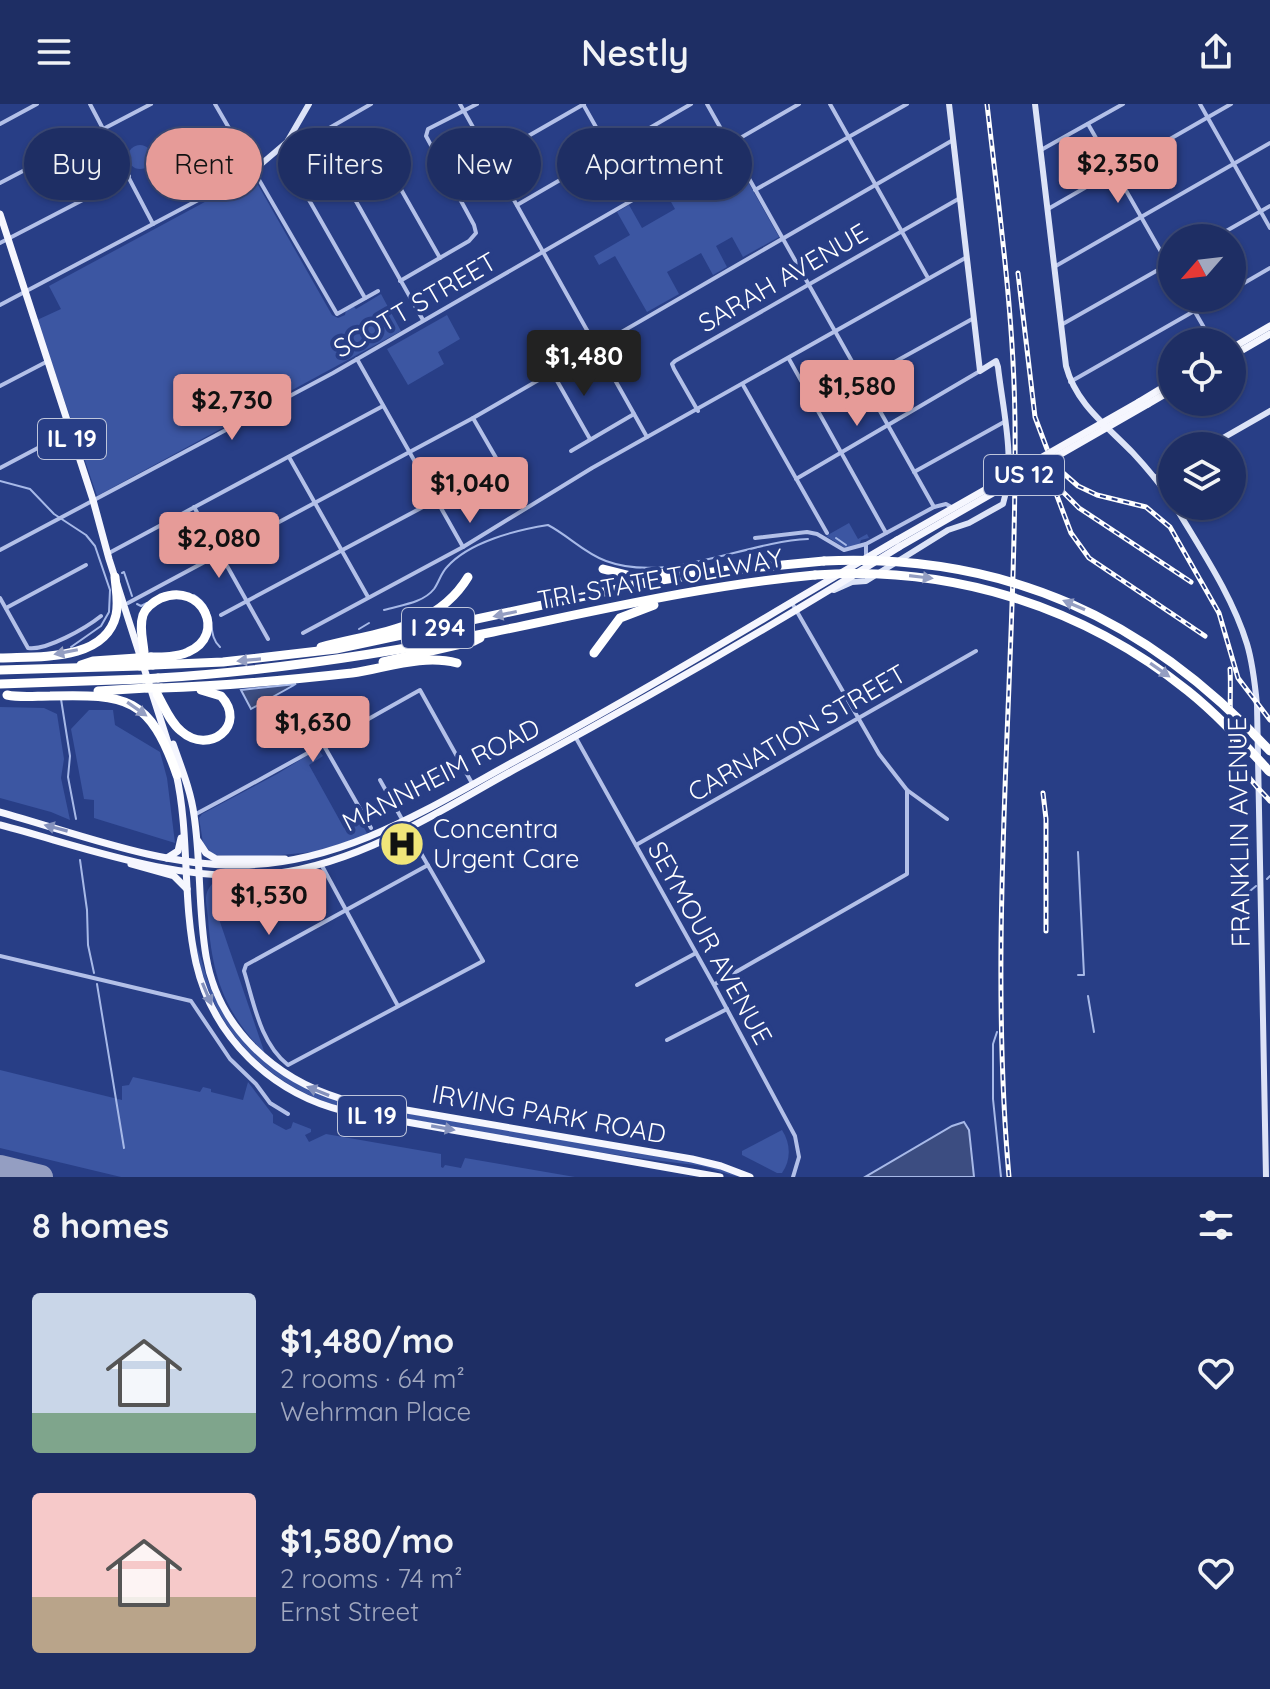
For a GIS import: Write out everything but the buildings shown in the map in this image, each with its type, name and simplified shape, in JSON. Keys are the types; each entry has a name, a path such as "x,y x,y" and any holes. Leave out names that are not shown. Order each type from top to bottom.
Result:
{"highway":[{"name":"TRI-STATE TOLLWAY","path":"0,670 71,668 145,660 283,657 336,649 655,581 719,571 872,559 952,568 998,578 1080,607 1125,630 1175,663 1221,701 1270,751"},
{"path":"603,569 641,576 701,568 719,571"},
{"name":"TRI-STATE TOLLWAY","path":"0,684 154,687 319,663 684,593 766,580 863,573 942,580 1014,597 1076,621 1121,644 1190,692 1270,772"},
{"path":"0,658 57,654 100,642 110,631 116,615 115,577"},
{"path":"283,657 418,622 449,602 468,577"},
{"path":"594,653 620,618 684,593"},
{"path":"174,595 197,601 208,621 207,633 201,644 183,654 145,660 141,622 148,607 174,595"},
{"name":"I 294","path":"3,695 250,683 324,675 474,641 489,632"},
{"path":"324,675 421,661 457,663"},
{"path":"154,687 200,690 221,696 231,711 227,727 212,740 192,739 177,728 154,687"},
{"path":"3,695 104,696 124,701 144,713 155,725 177,775"}],"main road":[{"path":"296,128 309,104"},
{"path":"813,600 852,582 866,581 959,525 969,523 1003,504 1008,469 996,361 980,371 949,104"},
{"path":"1035,104 1070,382 1087,409 1158,482"},
{"path":"262,164 278,151"},
{"name":"IRVING PARK ROAD","path":"0,214 93,500 177,775 196,961 223,1028 242,1052 267,1075 289,1090 321,1105 720,1177"},
{"path":"1246,340 1270,326"},
{"path":"1246,348 1270,334"},
{"name":"US 12","path":"794,607 813,600 898,544 1158,390"},
{"name":"US 12","path":"573,733 794,607 866,559 1158,398"},
{"path":"1233,432 1270,411"},
{"name":"FRANKLIN AVENUE","path":"1183,520 1233,607 1254,674 1266,1177"},
{"name":"IRVING PARK ROAD","path":"109,553 128,603 194,815 204,944 213,984 239,1031 274,1066 315,1090 356,1102 707,1162 750,1177"},
{"path":"854,575 858,580 866,581"},
{"name":"MANNHEIM ROAD","path":"0,825 188,873 218,876 272,874 321,864 376,843 405,824 573,733"},
{"path":"167,858 181,846 179,788"},
{"name":"MANNHEIM ROAD","path":"0,812 167,858 239,865 291,861 347,846 405,824"},
{"path":"197,837 206,853 216,859 278,857 291,861"},
{"path":"98,851 109,859 174,876 189,891"},
{"path":"204,944 208,931 204,889 209,881 218,876"}],"street":[{"path":"0,124 37,104"},
{"path":"90,104 104,128 151,104"},
{"path":"215,104 229,128"},
{"path":"329,128 371,104"},
{"path":"460,104 473,128"},
{"path":"400,281 471,239 476,229 426,136 428,129 477,104"},
{"path":"541,129 584,104 597,128"},
{"path":"650,128 691,104"},
{"path":"707,104 720,128"},
{"name":"SCOTT STREET","path":"752,131 799,104"},
{"path":"830,104 928,278"},
{"path":"755,190 907,104"},
{"path":"1041,150 1123,104"},
{"path":"1200,104 1270,228"},
{"path":"1048,209 1231,104"},
{"path":"1088,124 1158,244"},
{"path":"128,603 473,418 953,140"},
{"path":"1054,267 1270,143"},
{"path":"0,183 24,170"},
{"path":"130,178 153,224"},
{"path":"262,182 337,314 378,291"},
{"path":"517,205 557,182"},
{"path":"752,185 934,507"},
{"name":"SARAH AVENUE","path":"698,411 672,364 960,198"},
{"path":"0,243 83,200"},
{"path":"0,305 198,200"},
{"path":"309,200 365,298"},
{"path":"355,200 423,321"},
{"path":"407,200 440,258"},
{"path":"514,200 647,437"},
{"name":"SCOTT STREET","path":"0,550 357,359 633,200"},
{"path":"1238,224 1270,206"},
{"path":"303,633 463,547 647,437 967,257"},
{"path":"1246,282 1270,268"},
{"path":"1061,325 1158,270"},
{"path":"1070,382 1193,312"},
{"path":"862,380 974,318"},
{"path":"357,359 463,547"},
{"path":"789,359 886,533"},
{"path":"0,386 48,361"},
{"path":"552,371 590,439"},
{"path":"796,479 980,371"},
{"path":"743,385 827,533"},
{"path":"109,553 383,406"},
{"path":"571,451 634,414"},
{"path":"473,418 525,508"},
{"path":"914,472 1004,422"},
{"path":"0,468 70,431"},
{"path":"289,457 368,597"},
{"path":"221,615 436,500"},
{"path":"755,538 807,532 817,534 844,550 866,544 934,507 946,504 958,515 959,525"},
{"path":"194,507 268,639"},
{"path":"866,544 866,559"},
{"path":"6,608 86,565"},
{"path":"0,598 28,648 45,647 101,616"},
{"path":"794,607 879,754 907,790 947,819"},
{"name":"CARNATION STREET","path":"636,845 976,651"},
{"path":"194,815 420,690 474,787"},
{"name":"SEYMOUR AVENUE","path":"573,733 795,1136 799,1157 793,1177"},
{"path":"323,744 371,828"},
{"path":"380,780 483,961 288,1065 274,1054 263,1033 244,971 246,965 428,865"},
{"path":"714,985 907,874 907,790"},
{"path":"321,864 399,1006"},
{"path":"637,985 696,953"},
{"path":"0,956 191,1001 230,1059 256,1084 270,1103 288,1114"},
{"path":"667,1040 727,1009"}],"shaded area":[{"path":"135,146 145,146 146,167 135,168 130,163 130,151"},
{"path":"752,189 779,237 743,257 732,237 716,246 727,267 713,275 701,253 667,272 679,294 647,312 615,256 599,265 594,256 630,235 617,212 629,205 642,228 675,209 670,200 752,200"},
{"path":"262,192 332,315 338,318 345,315 346,310 353,306 356,309 381,294 401,331 97,496 37,320 61,309 49,286 208,200 262,200"},
{"path":"447,315 460,339 438,352 444,364 408,385 387,349"},
{"path":"849,523 858,539 867,534 869,538 861,540 859,545 845,548 826,536"},
{"path":"296,684 251,709 241,690"},
{"path":"0,707 44,708 57,714 64,759 61,778 70,820 0,798"},
{"path":"89,710 113,710 115,725 160,752 167,778 175,843 94,818 94,800 84,799 71,729"},
{"path":"318,749 323,756 309,765 344,828 359,819 368,835 314,852 258,857 213,855 203,843 199,818 202,814"},
{"path":"316,871 219,919 265,1054 239,1023 223,992 213,958 207,891 213,883"},
{"path":"196,945 212,991 237,1033 271,1066 311,1090 358,1105 704,1164 743,1177 701,1166 561,1146 338,1106 311,1096 263,1066 226,1024 202,973"},
{"path":"0,1070 122,1100 122,1086 129,1085 133,1077 200,1092 203,1087 243,1100 248,1082 273,1115 273,1123 286,1130 291,1128 293,1122 311,1129 305,1135 309,1142 326,1134 441,1154 443,1168 445,1165 461,1168 465,1158 575,1177 121,1177 0,1148"},
{"path":"964,1122 969,1130 974,1177 865,1177 952,1126"},
{"path":"782,1130 789,1152 782,1173 742,1155 742,1151"}],"waterway":[{"path":"0,481 30,489 54,514 86,535 95,546 110,590 109,612 101,626 71,647"},
{"path":"384,610 411,603 429,594 456,558 480,544 548,525 598,558 630,567 680,565 808,539"},
{"path":"836,538 846,545"},
{"path":"122,573 132,596"},
{"path":"194,595 206,608 213,636 220,647"},
{"path":"137,604 147,603"},
{"path":"359,629 369,623"},
{"path":"61,699 70,756 68,777 76,819"},
{"path":"1078,852 1084,975 1078,975"},
{"path":"80,860 88,945 94,973"},
{"path":"1267,879 1270,876"},
{"path":"1250,891 1256,886"},
{"path":"97,984 124,1148"},
{"path":"1088,996 1094,1032"},
{"path":"997,1032 993,1044 993,1099 1001,1177"}],"runway":[{"path":"0,1167 41,1177"}],"railway":[{"path":"987,104 1009,303 1015,423 1001,989 1009,1177"},
{"path":"1018,273 1035,417 1047,449 1062,472 1078,486 1097,495 1146,507 1170,527 1219,613 1238,678 1270,720"},
{"path":"1051,480 1071,533 1089,558 1205,636"},
{"path":"1058,487 1079,508 1191,582"},
{"path":"1230,669 1233,744 1242,767 1270,801"},
{"path":"1043,793 1046,819 1046,931"}],"place":[{"name":"Concentra Urgent Care","path":"402,844"}]}
